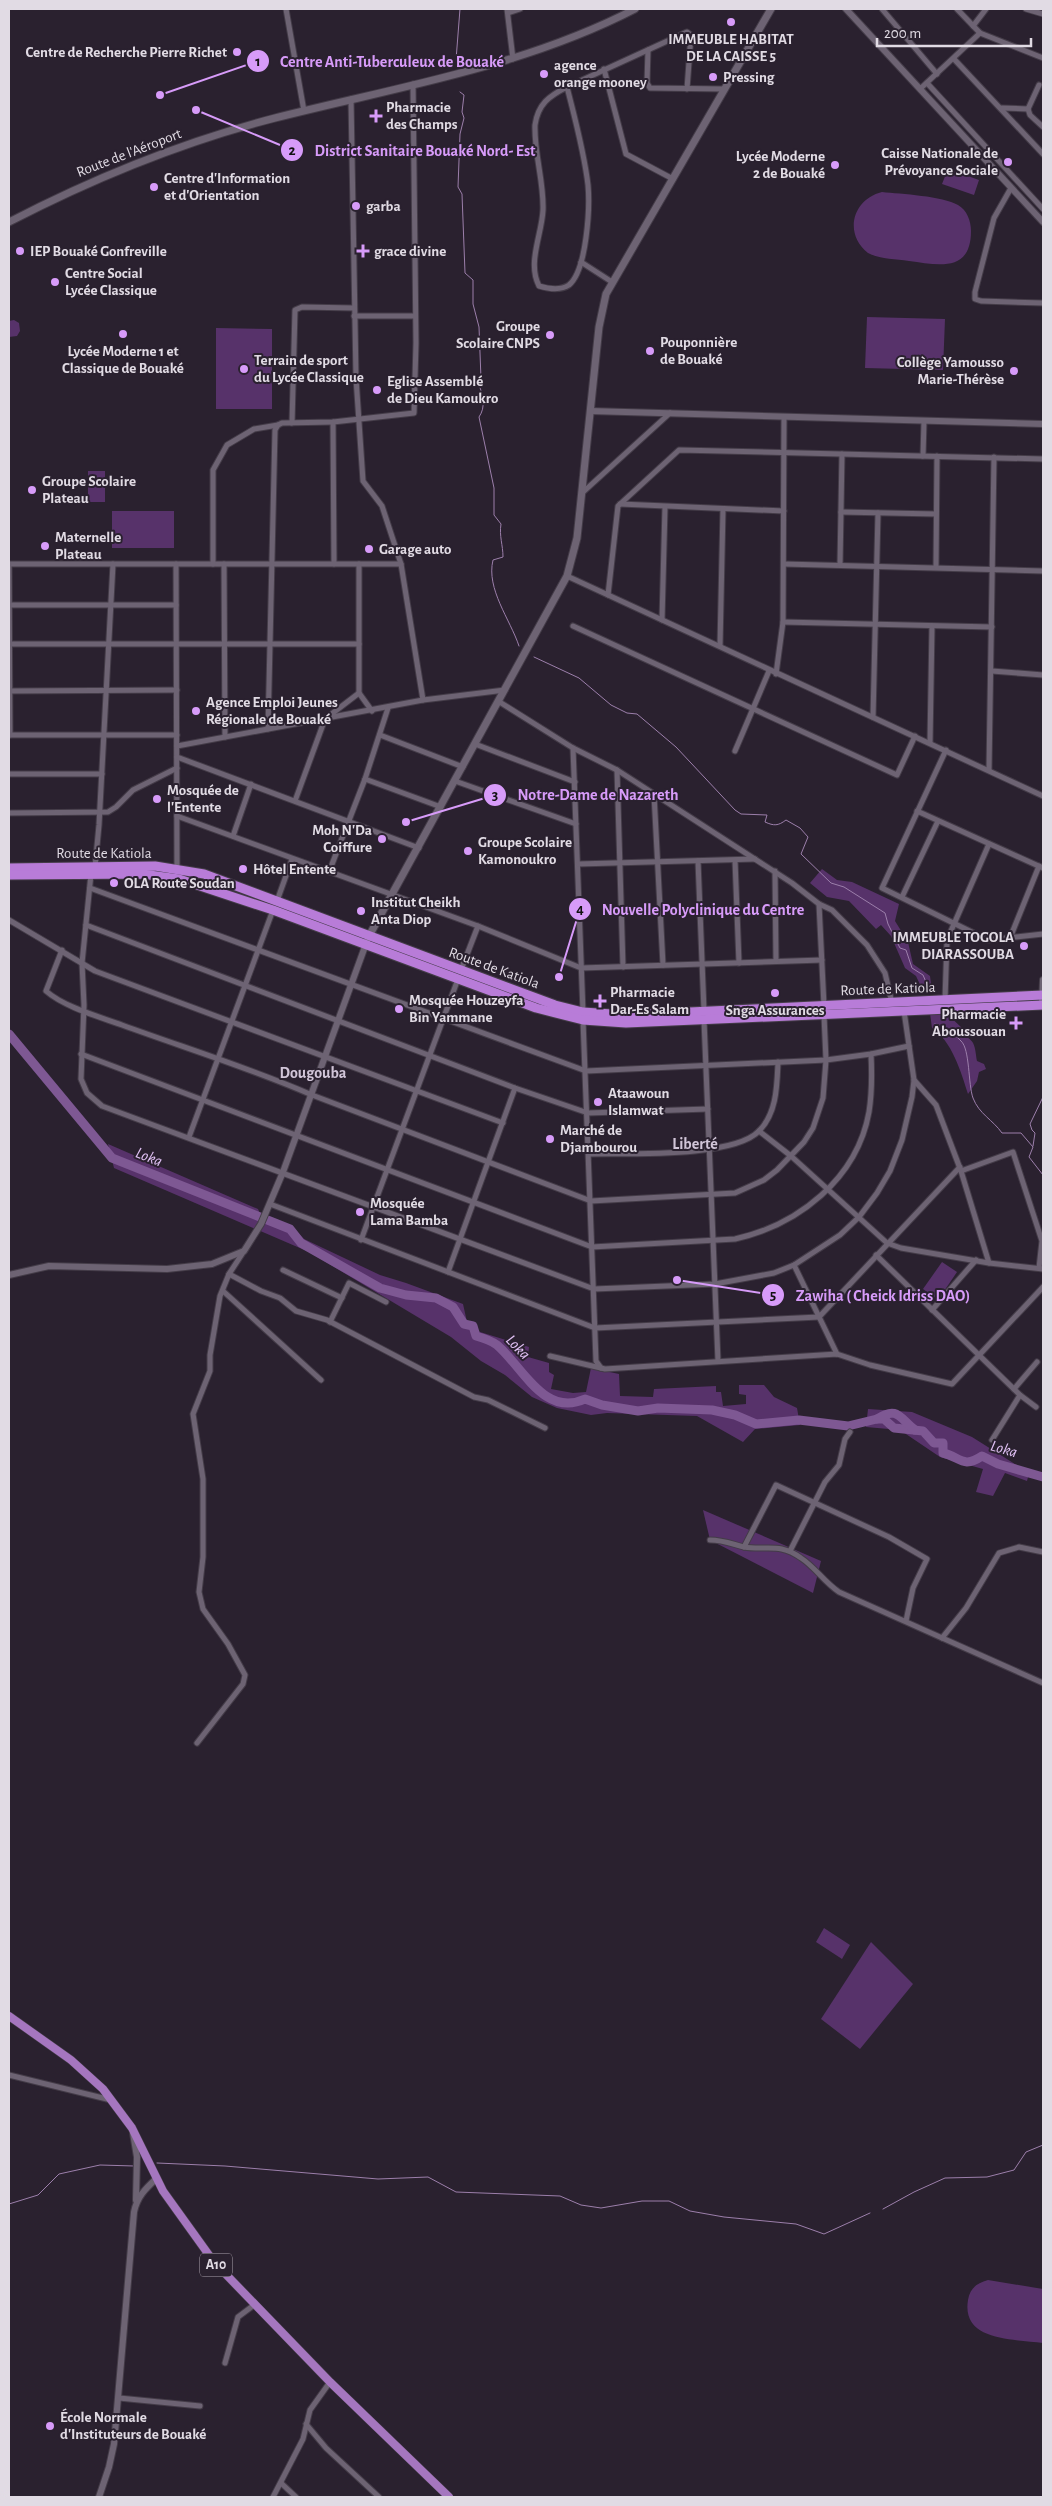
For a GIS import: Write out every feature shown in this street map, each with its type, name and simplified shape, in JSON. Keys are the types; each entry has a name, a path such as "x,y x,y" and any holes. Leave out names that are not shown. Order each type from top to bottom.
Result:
{"highway":[{"name":"Route de Katiola","path":"9,868 93,870 167,876 275,906"},
{"name":"Route de Katiola","path":"9,875 177,868 204,874 275,906 459,975 555,1005 583,1016 704,1016 904,1007 1043,1005"},
{"name":"Route de Katiola","path":"824,1011 892,1003 904,1007 945,1001 1043,996"}],"main road":[{"name":"Route de l'Aéroport","path":"9,222 128,166 231,130 513,59 593,30 625,11 635,9"},
{"path":"367,940 567,576 573,558 582,493 599,327 606,294 771,9"},
{"name":"A10","path":"9,2016 71,2060 114,2101 132,2128 156,2178 179,2215 214,2262 330,2382 449,2497"}],"street":[{"path":"286,9 304,111"},
{"path":"513,59 508,11 520,9"},
{"path":"846,9 1043,222"},
{"path":"882,9 937,74"},
{"path":"957,9 980,33 1043,58"},
{"path":"973,26 986,9"},
{"path":"1026,9 1043,14"},
{"path":"567,87 584,157 588,186 588,216 581,262 570,284 561,289 549,289 539,286 535,278 535,265 543,210 541,177 534,137 536,116 549,96 567,87 604,69 690,32 687,88"},
{"path":"920,89 980,33"},
{"path":"648,50 648,86 725,89"},
{"path":"954,59 1002,108 1043,154"},
{"path":"604,69 626,154 673,179"},
{"path":"927,83 1043,209"},
{"path":"213,564 213,470 226,445 254,429 292,423 333,422 414,413 414,84"},
{"path":"1038,84 1028,109 1030,115 1043,127"},
{"path":"351,100 354,316 358,419 363,481 382,506 401,564 422,700"},
{"path":"1002,108 1028,109"},
{"path":"1011,188 994,218 975,292 975,299 981,301 1043,304"},
{"path":"581,262 612,282"},
{"path":"292,423 295,310 302,307 354,308"},
{"path":"354,316 415,316"},
{"path":"590,411 1043,424"},
{"path":"582,493 670,413"},
{"path":"776,674 784,622 784,418"},
{"path":"923,456 924,421"},
{"path":"333,422 334,564"},
{"path":"268,729 275,430 278,425"},
{"path":"608,595 620,504 679,450 1043,459"},
{"path":"840,565 842,454"},
{"path":"936,568 937,456"},
{"path":"989,770 994,457"},
{"path":"620,504 784,511"},
{"path":"662,620 665,507"},
{"path":"720,646 723,509"},
{"path":"841,512 936,514"},
{"path":"873,717 878,513"},
{"path":"177,735 9,735 9,564 401,564"},
{"path":"113,564 100,813 82,963 84,1011 81,1054 83,1085 102,1106 594,1289 715,1284 766,1274 794,1265 840,1235 859,1217 890,1170 902,1140 914,1080 904,1007"},
{"path":"176,564 177,868"},
{"path":"224,564 224,737"},
{"path":"358,564 359,693 372,711"},
{"path":"784,564 1043,571"},
{"path":"567,576 1043,796"},
{"path":"9,605 176,605"},
{"path":"784,622 992,627"},
{"path":"573,626 897,775 915,736"},
{"path":"930,743 932,626"},
{"path":"9,644 359,644"},
{"path":"735,751 770,671"},
{"path":"992,672 1043,675"},
{"path":"9,691 176,690"},
{"path":"177,746 388,708 422,700 505,690"},
{"path":"295,801 325,719 359,693"},
{"path":"498,701 573,748 616,770 757,859 819,904 832,910 867,945 885,973 892,1003"},
{"path":"329,872 365,779 388,708"},
{"path":"380,735 463,767"},
{"path":"475,744 575,782"},
{"path":"573,748 596,1361 601,1368"},
{"path":"946,750 881,887 952,924 988,940 1043,934"},
{"path":"177,757 418,848"},
{"path":"9,813 100,813 113,810 133,790 177,768"},
{"path":"616,770 623,967"},
{"path":"9,774 102,774"},
{"path":"365,779 441,807"},
{"path":"455,781 576,824"},
{"path":"233,836 251,784"},
{"path":"654,794 663,966"},
{"path":"917,811 1041,867 1010,938"},
{"path":"178,816 478,926 581,968 822,960"},
{"path":"902,897 938,821"},
{"path":"945,1001 946,948 952,924 989,844"},
{"path":"188,1137 292,859"},
{"path":"578,864 757,859"},
{"path":"735,860 739,963"},
{"path":"698,861 718,1361"},
{"path":"775,871 776,961"},
{"path":"90,888 586,1071 826,1060 871,1054 909,1046"},
{"path":"62,950 46,991 84,1011 218,1060 268,1075 312,1095 402,1130 591,1200 711,1196 735,1193 764,1180 804,1142 820,1112 824,1098 826,1060 819,904"},
{"path":"9,920 95,970 503,1123"},
{"path":"86,925 244,987 338,1020 515,1088 588,1113 708,1109"},
{"path":"361,1240 478,926"},
{"path":"196,1743 243,1684 245,1675 228,1644 203,1609 198,1592 203,1557 203,1479 193,1414 210,1371 210,1355 220,1296 229,1274 266,1214 297,1136 324,1055 367,940"},
{"path":"1043,980 1043,1005"},
{"path":"81,1054 592,1247 713,1242 758,1234 779,1225 805,1210 829,1190 850,1160 865,1126 871,1092 871,1054"},
{"path":"589,1154 709,1150 741,1141 759,1131 775,1099 778,1062"},
{"path":"914,1080 936,1105 960,1169 988,1263"},
{"path":"448,1272 515,1088"},
{"path":"270,1204 595,1328 819,1317 887,1243 960,1169 1014,1152 1042,1241 1041,1269 988,1263 901,1248 887,1243 791,1156 759,1131"},
{"path":"9,1275 49,1266 167,1268 212,1264 244,1251"},
{"path":"876,1256 1020,1395 1036,1407"},
{"path":"932,1310 976,1260"},
{"path":"794,1265 837,1354"},
{"path":"283,1270 342,1298"},
{"path":"229,1274 261,1291 280,1298 296,1310 330,1322 474,1396 488,1400 545,1428"},
{"path":"330,1322 349,1283 386,1302"},
{"path":"550,1356 583,1366 601,1368 837,1354 870,1365 952,1384 1043,1287"},
{"path":"223,1291 321,1380"},
{"path":"1014,1389 1038,1362"},
{"path":"992,1440 1020,1395"},
{"path":"790,1551 824,1482 839,1465 843,1447 850,1432"},
{"path":"744,1547 776,1485 888,1537 928,1559 913,1588 906,1621"},
{"path":"710,1540 729,1541 744,1547 768,1546 790,1551 810,1565 825,1582 839,1592 1043,1683"},
{"path":"942,1638 966,1608 999,1553 1019,1547 1043,1552"},
{"path":"9,2075 114,2101"},
{"path":"99,2497 109,2467 119,2398 136,2202 137,2157 132,2128"},
{"path":"136,2202 156,2178"},
{"path":"225,2364 238,2317 254,2305"},
{"path":"273,2497 304,2438 310,2410 330,2382"},
{"path":"119,2398 200,2406"},
{"path":"306,2424 326,2448 379,2497"},
{"path":"281,2483 296,2497"},
{"path":"370,2497 374,2493"}],"shaded area":[{"path":"948,169 979,180 974,195 942,184"},
{"path":"882,192 932,197 961,207 968,216 971,227 970,245 965,254 959,260 951,263 931,264 868,253 860,245 856,236 855,218 858,209 864,202"},
{"path":"867,317 945,319 943,370 865,368"},
{"path":"14,320 19,323 20,331 17,336 9,337 9,321"},
{"name":"Terrain de sport du Lycée Classique","path":"216,328 272,329 272,409 216,409"},
{"path":"88,471 105,471 105,502 88,502"},
{"path":"112,511 174,511 174,548 112,548"},
{"path":"822,869 837,880 852,882 899,904 895,921 908,942 913,964 930,976 932,991 923,991 916,976 905,968 891,936 881,925 876,929 849,901 827,897 810,883"},
{"path":"945,1012 962,1028 963,1036 973,1042 977,1061 984,1064 986,1069 979,1072 977,1081 968,1094 959,1067 950,1049 932,1028 930,1013"},
{"path":"108,1144 258,1209 261,1216 293,1228 304,1239 380,1275 463,1304 467,1322 480,1332 529,1347 528,1357 549,1363 549,1372 554,1375 551,1389 573,1393 586,1392 591,1368 619,1374 620,1396 653,1397 654,1389 716,1386 716,1392 721,1392 723,1406 746,1404 746,1395 739,1394 739,1385 764,1385 774,1397 797,1408 800,1425 755,1429 743,1442 697,1416 607,1413 591,1415 557,1408 532,1397 505,1375 481,1361 451,1337 309,1252 114,1168"},
{"path":"942,1262 957,1272 938,1300 923,1289"},
{"path":"868,1409 912,1412 972,1437 1029,1473 1027,1481 1005,1473 993,1496 976,1492 983,1469 940,1457 900,1430 866,1427"},
{"path":"703,1510 821,1561 813,1593 710,1540"},
{"path":"824,1928 850,1945 842,1959 816,1942"},
{"path":"871,1942 913,1984 860,2049 821,2019"},
{"path":"988,2280 1043,2289 1043,2343 992,2336 981,2331 973,2324 968,2314 970,2292"}],"waterway":[{"path":"456,60 460,9"},
{"path":"460,92 464,95 462,112 464,118 460,134 458,187 462,194 465,273 473,280 473,304 479,327 481,379 479,385 483,401 483,409 479,417 494,488 494,515 501,524 500,533 503,557 493,560 493,582 500,604 519,646"},
{"path":"534,657 579,678 611,705 627,713 637,714 676,747 735,810 741,814 767,815 765,822 773,825 786,820 800,828 808,837 801,854 831,883 844,887 885,913 888,924 900,948 906,950 912,968 923,975 926,982"},
{"path":"935,1024 955,1036 964,1045 971,1092 982,1113 1002,1133 1021,1133 1033,1147 1029,1157 1043,1175"},
{"name":"Loka","path":"9,1034 112,1158 290,1229 301,1243 380,1288 406,1295 436,1298 453,1307 464,1324 473,1326 476,1336 497,1345 535,1387 557,1402 570,1403 585,1399 602,1405 638,1411 658,1408 712,1410 735,1415 756,1424 799,1420 848,1426 884,1419 894,1428 923,1431 934,1443 943,1443 943,1453 962,1461 970,1462 982,1456 998,1464 1043,1477"},
{"path":"1033,1146 1035,1133 1030,1124 1043,1097"},
{"path":"877,1419 894,1413 915,1430"},
{"path":"883,2209 945,2178 987,2177 1014,2170 1026,2152 1043,2145"},
{"path":"157,2163 225,2166 378,2179 428,2177 456,2192 560,2196 581,2205 601,2208 642,2201 669,2201 690,2211 724,2217 796,2224 824,2234 870,2213"},
{"path":"9,2204 38,2195 59,2174 100,2165 134,2166"}],"place":[{"name":"IMMEUBLE HABITAT DE LA CAISSE 5","path":"731,22"},
{"name":"Centre de Recherche Pierre Richet","path":"237,52"},
{"name":"agence orange mooney","path":"544,74"},
{"name":"Pressing","path":"713,77"},
{"name":"Centre Anti-Tuberculeux de Bouaké","path":"160,95"},
{"name":"District Sanitaire Bouaké Nord- Est","path":"196,110"},
{"name":"Pharmacie des Champs","path":"376,116"},
{"name":"Caisse Nationale de Prévoyance Sociale","path":"1008,162"},
{"name":"Lycée Moderne 2 de Bouaké","path":"835,165"},
{"name":"Centre d'Information et d'Orientation","path":"154,187"},
{"name":"garba","path":"356,206"},
{"name":"IEP Bouaké Gonfreville","path":"20,251"},
{"name":"grace divine","path":"363,251"},
{"name":"Centre Social Lycée Classique","path":"55,282"},
{"name":"Lycée Moderne 1 et Classique de Bouaké","path":"123,334"},
{"name":"Groupe Scolaire CNPS","path":"550,335"},
{"name":"Pouponnière de Bouaké","path":"650,351"},
{"name":"Terrain de sport du Lycée Classique","path":"244,369"},
{"name":"Collège Yamousso Marie-Thérèse","path":"1014,371"},
{"name":"Eglise Assemblé de Dieu Kamoukro","path":"377,390"},
{"name":"Groupe Scolaire Plateau","path":"32,490"},
{"name":"Maternelle Plateau","path":"45,546"},
{"name":"Garage auto","path":"369,549"},
{"name":"Agence Emploi Jeunes Régionale de Bouaké","path":"196,711"},
{"name":"Mosquée de l'Entente","path":"157,799"},
{"name":"Notre-Dame de Nazareth","path":"406,822"},
{"name":"Moh N'Da Coiffure","path":"382,839"},
{"name":"Groupe Scolaire Kamonoukro","path":"468,851"},
{"name":"Hôtel Entente","path":"243,869"},
{"name":"OLA Route Soudan","path":"114,883"},
{"name":"Institut Cheikh Anta Diop","path":"361,911"},
{"name":"IMMEUBLE TOGOLA DIARASSOUBA","path":"1024,946"},
{"name":"Nouvelle Polyclinique du Centre","path":"559,977"},
{"name":"Snga Assurances","path":"775,993"},
{"name":"Pharmacie Dar-Es Salam","path":"600,1001"},
{"name":"Mosquée Houzeyfa Bin Yammane","path":"399,1009"},
{"name":"Pharmacie Aboussouan","path":"1016,1023"},
{"name":"Ataawoun Islamwat","path":"598,1102"},
{"name":"Marché de Djambourou","path":"550,1139"},
{"name":"Mosquée Lama Bamba","path":"360,1212"},
{"name":"Zawiha ( Cheick Idriss DAO)","path":"677,1280"},
{"name":"École Normale d'Instituteurs de Bouaké","path":"50,2426"}],"district":[{"name":"Dougouba","path":"313,1073"},
{"name":"Liberté","path":"695,1144"}]}
